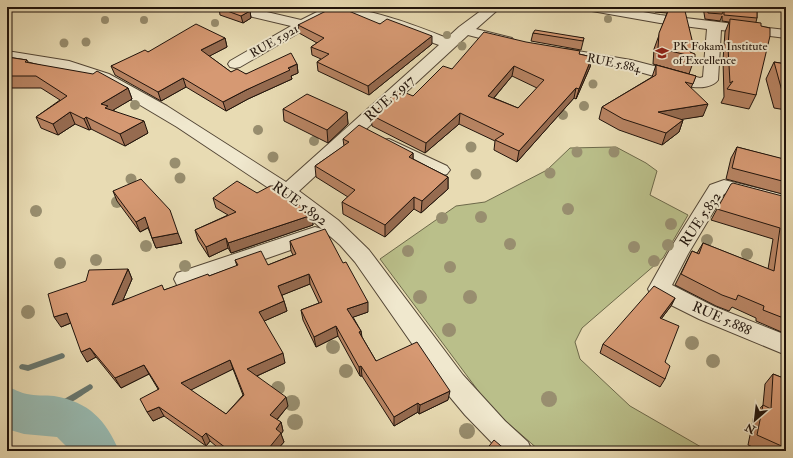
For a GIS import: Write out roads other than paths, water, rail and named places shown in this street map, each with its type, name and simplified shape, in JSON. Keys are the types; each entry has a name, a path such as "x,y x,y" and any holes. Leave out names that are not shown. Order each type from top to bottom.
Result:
{"street":[{"path":"277,7 307,21"},
{"name":"RUE 5.917","path":"286,192 368,133 449,44 464,30 494,7"},
{"path":"592,7 714,27 786,34"},
{"path":"334,8 392,22 449,44"},
{"name":"RUE 5.921","path":"235,64 307,21 334,8"},
{"path":"250,12 307,21"},
{"name":"RUE 5.884","path":"551,51 631,65 701,84 710,80 714,27"},
{"path":"464,30 524,46"},
{"name":"RUE 5.892","path":"7,55 27,60 66,64 90,71 105,78 167,112 286,192 334,227 361,255 468,400 519,451"},
{"path":"368,133 441,170"},
{"name":"RUE 5.832","path":"658,289 679,251 717,190 724,186 732,186 786,202"},
{"path":"185,278 334,227"},
{"name":"RUE 5.888","path":"658,289 708,313 786,345"}],"waterway":[{"path":"22,367 28,368 62,356"},
{"path":"53,406 60,405 90,387"},
{"path":"7,406 20,414 57,417 72,422 84,433 96,451"}],"place":[{"name":"PK Fokam Institute of Excellence","path":"662,53"}]}
